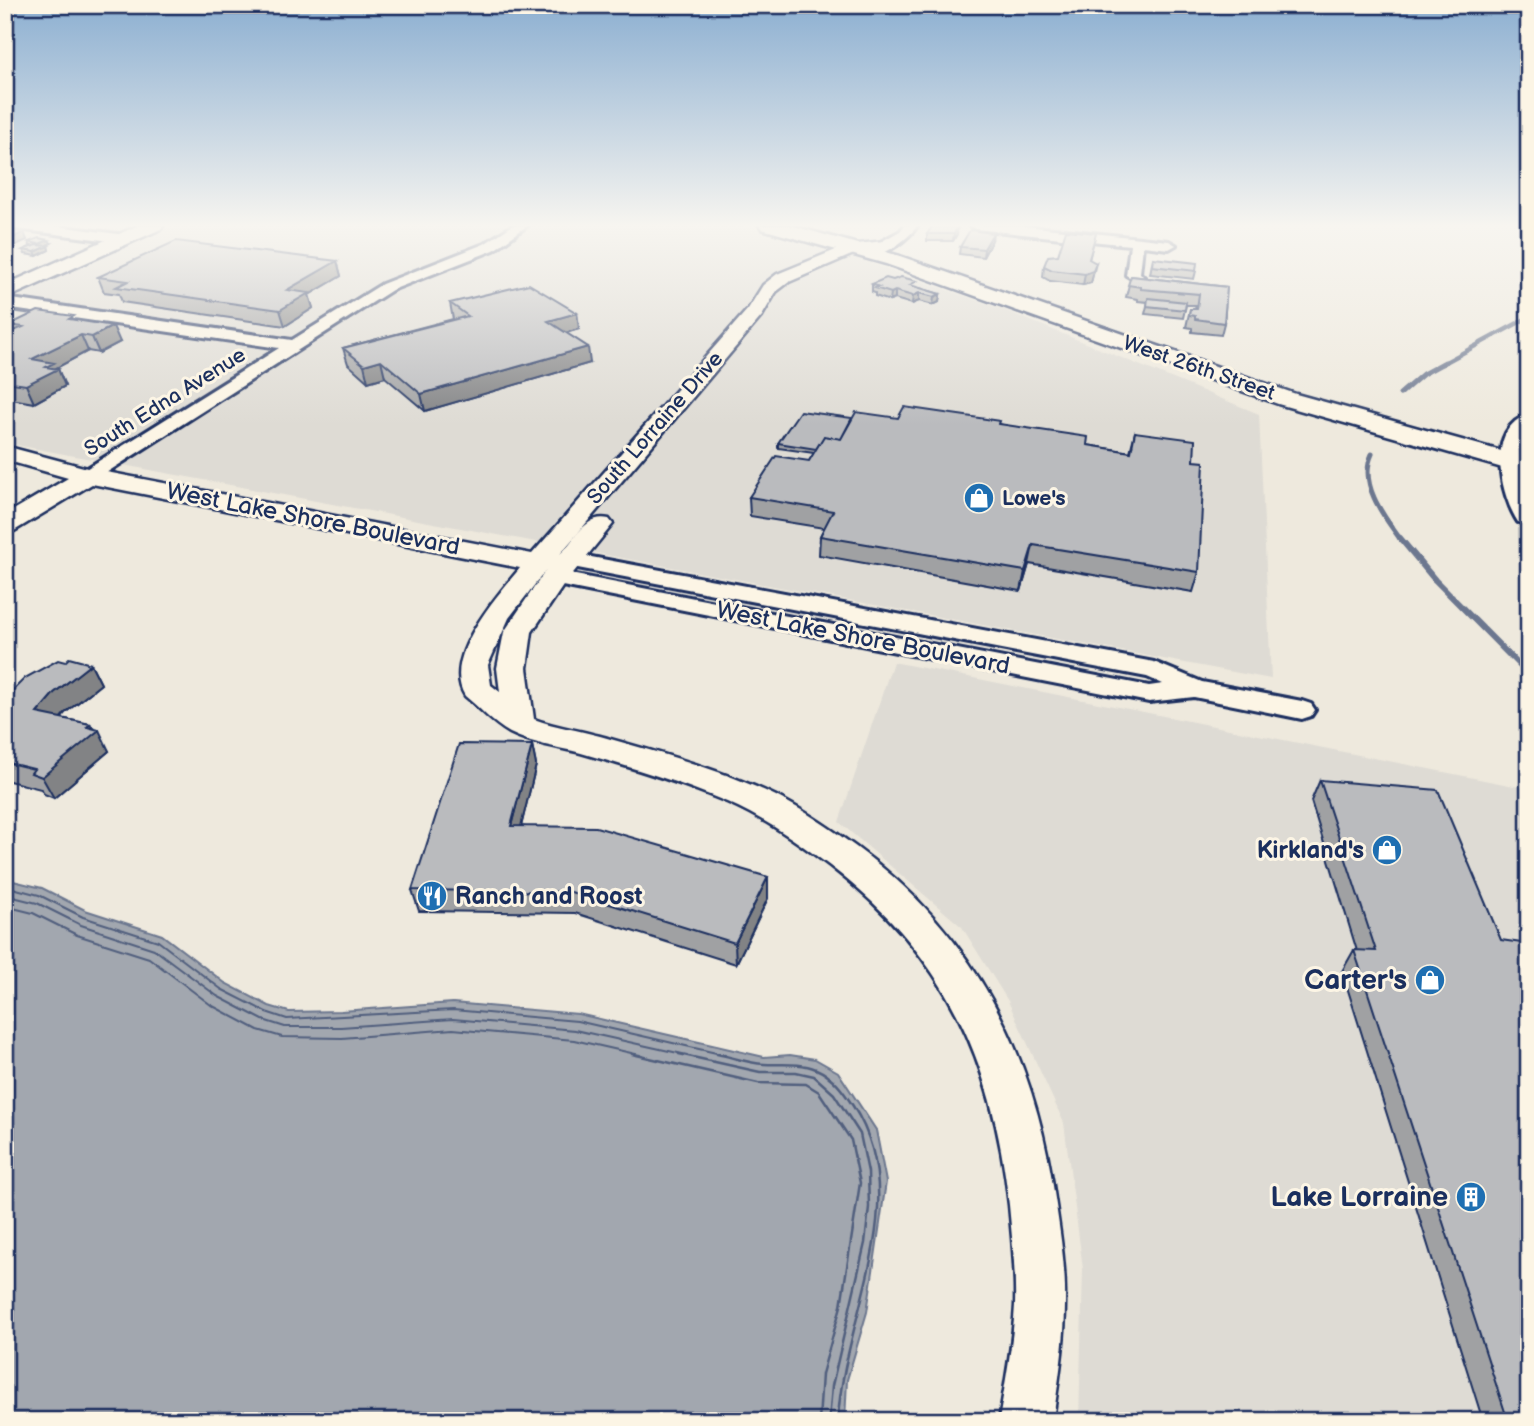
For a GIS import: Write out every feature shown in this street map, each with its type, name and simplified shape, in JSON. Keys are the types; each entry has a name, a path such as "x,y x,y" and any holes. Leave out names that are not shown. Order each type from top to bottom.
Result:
{"highway":[{"path":"1529,423 1519,436 1514,455 1516,485 1529,515"}],"main road":[{"name":"West 26th Street","path":"987,292 1241,384 1387,429 1514,455"}],"street":[{"name":"South Edna Avenue","path":"88,476 380,292"},
{"name":"South Lorraine Drive","path":"555,567 719,354 755,312 767,292"},
{"name":"South Lorraine Drive","path":"555,567 795,292"},
{"path":"5,303 295,345"},
{"name":"West Lake Shore Boulevard","path":"5,453 88,476 555,567 1149,694 1195,689 1302,710"},
{"name":"West Lake Shore Boulevard","path":"5,469 88,476"},
{"path":"5,526 88,476"},
{"path":"519,724 512,668 518,632 555,567"},
{"path":"555,567 496,616 473,665 476,689 519,724 625,755 759,802 846,856 912,915 962,980 996,1048 1024,1137 1032,1197 1040,1305 1026,1421"}],"shaded area":[{"path":"28,292 952,292 1002,309 1259,414 1271,679 5,443 5,302"},
{"path":"893,662 1529,789 1529,1421 1079,1421 1083,1269 1064,1123 1008,1001 962,927 839,822"}],"water":[{"path":"5,879 42,888 85,910 162,935 225,983 269,1006 289,1012 453,1003 578,1014 764,1057 790,1055 815,1059 838,1072 876,1130 886,1182 867,1312 847,1380 845,1421 5,1421"}],"building":[{"path":"148,292 309,293 280,310"},
{"path":"498,292 541,292 577,313 548,321 588,347 421,394 381,360 364,365 343,348 468,316 450,303"},
{"path":"897,292 940,294 934,297 919,293 913,296"},
{"path":"1171,292 1227,292 1224,323 1195,319 1195,316 1189,315 1190,309 1197,309 1199,294"},
{"path":"1148,298 1186,302 1185,310 1147,306"},
{"path":"38,311 74,316 69,319 113,326 92,337 81,335 32,359 54,363 46,367 58,369 26,385 5,382 5,335 23,327 9,325"},
{"name":"Lowe's","path":"904,407 1088,437 1087,445 1131,452 1135,432 1195,440 1194,461 1204,462 1199,572 1033,545 1025,571 820,536 833,511 749,497 776,456 809,461 824,436 841,439 856,412 898,418"},
{"path":"800,411 852,418 841,439 824,436 816,449 778,443"},
{"path":"69,658 91,664 54,693 37,713 90,724 87,727 99,730 42,777 31,773 34,769 5,762 5,702 10,703 14,693 10,693 25,678 58,660 65,662"},
{"path":"459,744 532,745 511,826 596,827 768,877 735,943 571,892 412,890"},
{"name":"Lake Lorraine","path":"1320,780 1438,790 1501,940 1529,944 1529,1421 1508,1421 1354,950 1376,951"}],"waterway":[{"path":"1442,364 1529,317"},
{"path":"1400,394 1423,374 1445,362"},
{"path":"1372,454 1368,477 1375,500 1401,540"},
{"path":"1400,538 1435,580 1529,675"}],"place":[{"name":"Lowe's","path":"979,498"},
{"name":"Kirkland's","path":"1387,850"},
{"name":"Ranch and Roost","path":"432,896"},
{"name":"Carter's","path":"1430,980"},
{"name":"Lake Lorraine","path":"1471,1197"}]}
